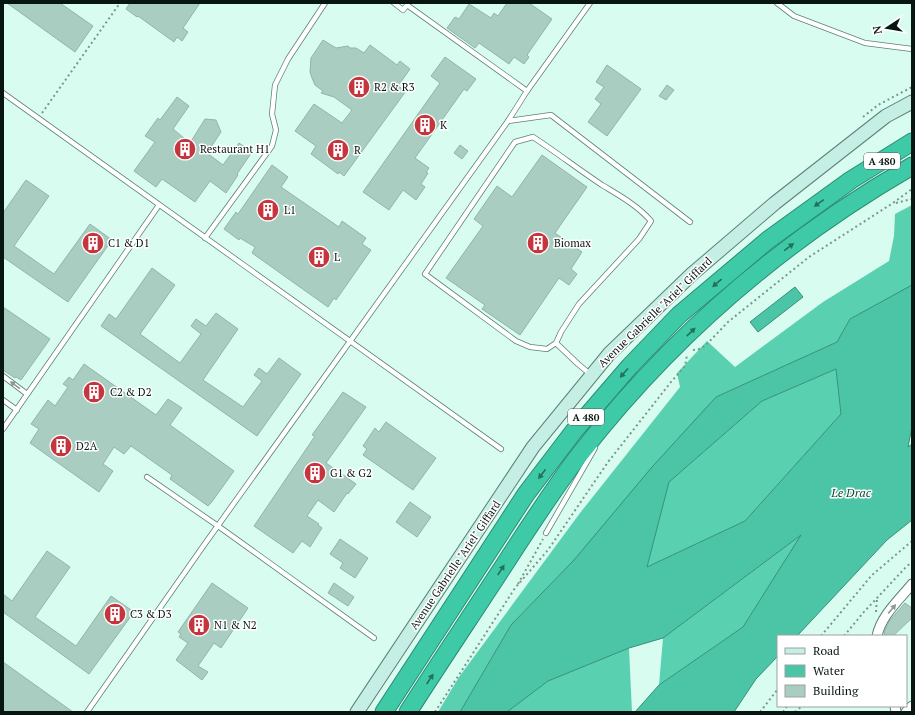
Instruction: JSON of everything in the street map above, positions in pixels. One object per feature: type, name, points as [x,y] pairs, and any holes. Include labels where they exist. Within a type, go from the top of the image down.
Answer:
[{"type":"highway","name":"A 480","points":[[384,712],[526,494],[574,431],[630,366],[679,315],[768,240],[851,180],[912,142]]},
{"type":"highway","name":"A 480","points":[[408,712],[546,501],[580,454],[616,410],[680,342],[756,273],[821,224],[886,181],[912,166]]},
{"type":"street","name":"Avenue Gabrielle \"Ariel\" Giffard","points":[[357,712],[533,447],[609,354],[698,269],[775,203],[880,120],[912,102]]},
{"type":"street","points":[[877,635],[878,629],[885,616],[912,584]]},
{"type":"street","points":[[906,712],[912,706]]},
{"type":"lane","points":[[205,238],[272,146],[276,130],[272,114],[275,85],[288,59],[325,3]]},
{"type":"lane","points":[[394,3],[403,10],[407,5],[527,91]]},
{"type":"lane","points":[[87,712],[218,526],[508,121],[527,91],[590,3]]},
{"type":"lane","points":[[777,3],[794,16],[865,43],[912,49]]},
{"type":"lane","points":[[3,93],[501,449]]},
{"type":"lane","points":[[508,121],[551,115],[690,222]]},
{"type":"lane","points":[[533,137],[601,184],[642,210],[651,221],[639,239],[579,304],[561,332],[556,343],[547,349],[530,347],[516,341],[426,274],[515,142],[533,137]]},
{"type":"lane","points":[[3,429],[159,205]]},
{"type":"lane","points":[[556,343],[573,360],[592,375]]},
{"type":"lane","points":[[3,376],[27,394]]},
{"type":"lane","points":[[3,400],[17,410]]},
{"type":"lane","points":[[601,438],[616,410]]},
{"type":"lane","points":[[546,533],[597,444]]},
{"type":"lane","points":[[147,477],[374,638]]},
{"type":"path","points":[[38,118],[120,3]]},
{"type":"path","points":[[515,588],[548,550],[608,462],[685,366],[687,354],[705,346],[728,322],[809,257],[893,203],[912,189]]},
{"type":"path","points":[[893,203],[912,198]]},
{"type":"path","points":[[435,712],[515,588],[546,533]]},
{"type":"path","points":[[822,635],[872,575],[912,541]]},
{"type":"path","points":[[845,635],[863,613],[912,562]]},
{"type":"path","points":[[760,712],[777,690]]},
{"type":"shaded area","points":[[912,205],[912,285],[850,319],[837,342],[716,397],[574,560],[511,625],[460,712],[438,712],[459,677],[580,513],[680,387],[677,373],[707,341],[735,367],[823,302],[889,261],[894,236],[895,214]]},
{"type":"shaded area","points":[[836,369],[841,414],[745,521],[647,567],[669,482],[762,401]]},
{"type":"shaded area","points":[[802,534],[743,627],[659,685],[663,638]]},
{"type":"shaded area","points":[[629,648],[632,712],[507,712],[548,681]]},
{"type":"water","name":"Le Drac","points":[[912,285],[912,427],[908,447],[912,444],[912,520],[887,540],[798,635],[777,635],[777,657],[756,679],[734,712],[635,712],[659,685],[743,627],[801,535],[663,638],[629,648],[548,681],[507,712],[460,712],[511,625],[574,560],[652,467],[716,397],[837,342],[850,319]],"holes":[[[836,369],[841,414],[745,521],[647,567],[669,482],[762,401]]]},
{"type":"water","points":[[795,287],[803,297],[758,332],[750,322]]},
{"type":"building","points":[[7,3],[60,3],[93,26],[75,52]]},
{"type":"building","points":[[130,3],[200,3],[183,28],[188,32],[182,41],[177,37],[174,42],[126,9]]},
{"type":"building","points":[[507,3],[529,3],[552,19],[527,55],[529,57],[524,64],[514,57],[509,64],[479,43],[475,48],[447,28],[455,17],[459,19],[469,4],[491,18],[494,13],[498,16]]},
{"type":"building","points":[[323,40],[336,48],[348,46],[350,48],[356,48],[364,53],[370,45],[397,65],[400,61],[410,69],[398,86],[406,91],[344,176],[339,172],[338,174],[311,154],[316,146],[295,131],[314,104],[342,123],[352,110],[334,97],[321,93],[323,91],[315,85],[312,78],[310,72],[311,58]]},
{"type":"building","name":"K","points":[[445,57],[476,79],[467,91],[464,89],[415,158],[429,168],[426,172],[428,173],[421,184],[425,187],[416,200],[403,190],[389,210],[363,192],[440,83],[431,76]]},
{"type":"building","points":[[607,65],[641,89],[607,136],[588,122],[601,104],[595,99],[604,87],[596,82]]},
{"type":"building","points":[[667,85],[674,90],[666,100],[659,96]]},
{"type":"building","name":"Restaurant H1","points":[[177,97],[189,106],[173,129],[190,143],[205,119],[216,120],[221,132],[207,153],[223,165],[239,143],[252,152],[226,193],[210,181],[195,202],[162,179],[156,187],[134,171],[155,142],[145,136],[158,118],[160,120]]},
{"type":"building","points":[[460,145],[468,151],[462,159],[454,153]]},
{"type":"building","name":"Biomax","points":[[542,155],[587,187],[555,233],[582,252],[571,269],[577,274],[569,285],[559,278],[520,335],[482,309],[485,305],[446,278],[483,226],[474,219],[497,186],[512,197]]},
{"type":"building","points":[[272,165],[288,177],[281,187],[339,227],[342,221],[366,238],[362,244],[371,250],[336,300],[334,298],[328,307],[252,253],[255,247],[240,238],[239,240],[224,229],[236,212],[238,214]]},
{"type":"building","name":"C1 & D1","points":[[26,180],[49,196],[14,246],[54,274],[90,224],[112,240],[68,302],[3,257],[3,213]]},
{"type":"building","points":[[152,268],[175,285],[140,334],[180,363],[201,334],[191,326],[196,319],[206,326],[216,313],[238,329],[203,380],[243,407],[262,381],[254,375],[259,368],[267,374],[279,358],[301,374],[257,436],[101,326],[109,314],[116,319]]},
{"type":"building","points":[[3,307],[50,339],[21,380],[3,370]]},
{"type":"building","points":[[84,364],[156,415],[168,399],[182,408],[170,425],[234,471],[208,506],[170,479],[172,475],[131,446],[124,454],[114,447],[103,464],[113,471],[99,492],[30,443],[39,429],[31,424],[48,400],[55,406],[68,387],[63,384],[69,377],[73,380]]},
{"type":"building","name":"G1 & G2","points":[[343,392],[366,407],[326,463],[356,484],[348,494],[347,493],[334,512],[318,500],[307,516],[319,524],[318,525],[322,528],[310,547],[302,541],[293,553],[254,526],[315,436],[312,435]]},
{"type":"building","points":[[386,422],[436,458],[413,490],[363,455],[367,449],[363,446],[375,428],[379,432]]},
{"type":"building","points":[[410,502],[431,517],[417,537],[396,522]]},
{"type":"building","points":[[340,539],[368,558],[355,578],[340,568],[343,563],[330,554]]},
{"type":"building","name":"C3 & D3","points":[[47,551],[70,567],[35,617],[76,646],[111,596],[134,612],[89,674],[3,612],[3,594],[12,601]]},
{"type":"building","name":"N1 & N2","points":[[212,583],[248,608],[221,648],[214,643],[198,666],[208,672],[202,680],[176,660],[188,643],[179,637],[181,634],[178,632]]},
{"type":"building","points":[[334,583],[354,597],[348,606],[328,593]]},
{"type":"building","points":[[905,603],[912,608],[912,618],[894,635],[884,635],[890,620]]},
{"type":"building","points":[[3,662],[73,712],[3,712]]},
{"type":"place","name":"R2 & R3","points":[[359,87]]},
{"type":"place","name":"K","points":[[425,125]]},
{"type":"place","name":"Restaurant H1","points":[[185,149]]},
{"type":"place","name":"R","points":[[338,150]]},
{"type":"place","name":"L1","points":[[268,210]]},
{"type":"place","name":"C1 & D1","points":[[93,243]]},
{"type":"place","name":"Biomax","points":[[538,243]]},
{"type":"place","name":"L","points":[[319,257]]},
{"type":"place","name":"C2 & D2","points":[[94,392]]},
{"type":"place","name":"D2A","points":[[61,446]]},
{"type":"place","name":"G1 & G2","points":[[315,473]]},
{"type":"place","name":"C3 & D3","points":[[115,614]]},
{"type":"place","name":"N1 & N2","points":[[199,625]]}]
